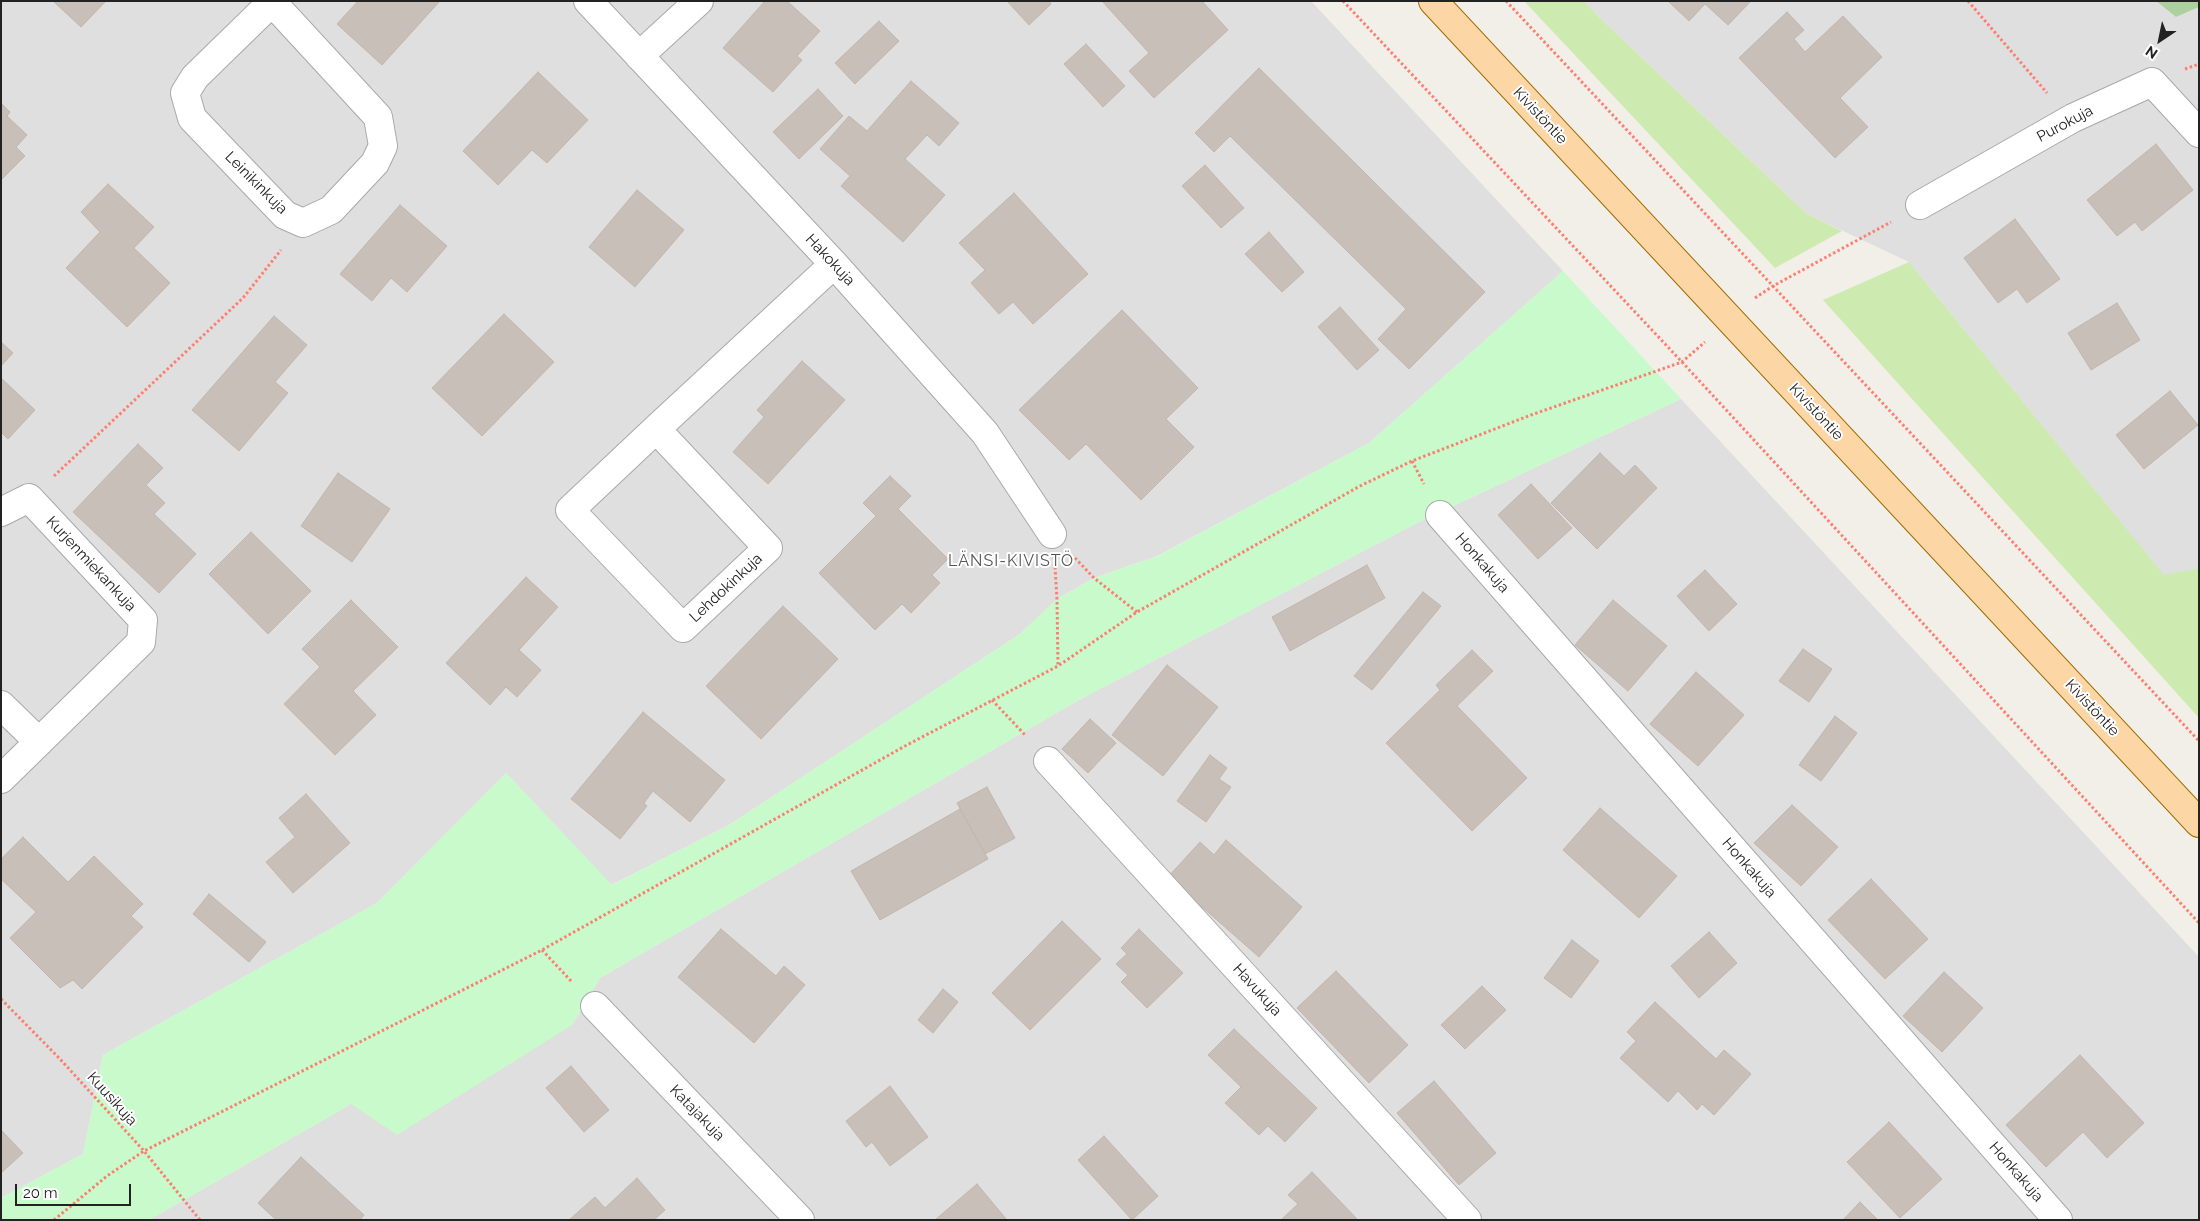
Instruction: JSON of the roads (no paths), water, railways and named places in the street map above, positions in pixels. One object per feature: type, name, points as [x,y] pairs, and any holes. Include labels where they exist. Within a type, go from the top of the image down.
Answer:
[{"type":"main road","name":"Kivistöntie","points":[[1432,1],[2199,823]]},
{"type":"street","name":"Leinikinkuja","points":[[272,1],[378,117],[383,146],[375,163],[331,210],[303,223],[285,215],[192,118],[185,93],[195,77],[272,1]]},
{"type":"street","name":"Hakokuja","points":[[588,1],[834,264],[985,433],[1052,534]]},
{"type":"street","points":[[639,56],[699,1]]},
{"type":"street","name":"Purokuja","points":[[1920,205],[2072,118],[2152,82],[2199,133]]},
{"type":"street","name":"Lehdokinkuja","points":[[656,429],[768,548],[683,628],[570,510],[656,429],[834,264]]},
{"type":"street","name":"Kurjenmiekankuja","points":[[1,512],[29,498],[143,620],[141,642],[1,779]]},
{"type":"street","name":"Honkakuja","points":[[1440,515],[2058,1220]]},
{"type":"street","points":[[1,705],[39,742]]},
{"type":"street","name":"Havukuja","points":[[1048,761],[1467,1220]]},
{"type":"street","name":"Katajakuja","points":[[595,1006],[800,1220]]},
{"type":"district","name":"LÄNSI-KIVISTÖ","points":[[1011,561]]}]
